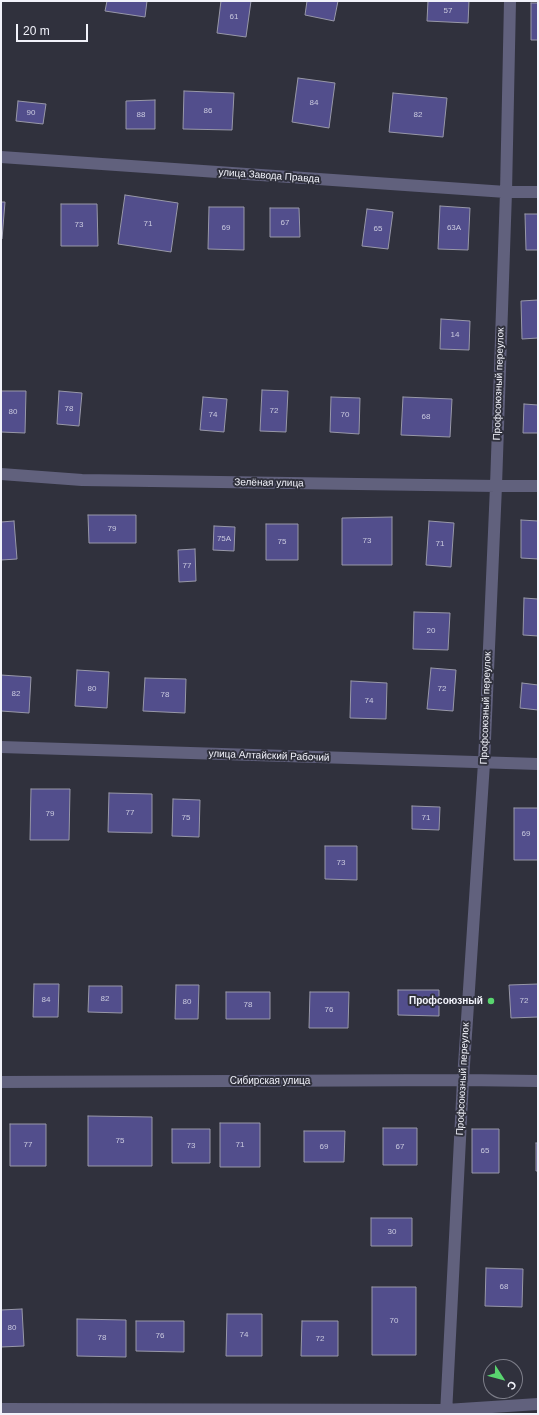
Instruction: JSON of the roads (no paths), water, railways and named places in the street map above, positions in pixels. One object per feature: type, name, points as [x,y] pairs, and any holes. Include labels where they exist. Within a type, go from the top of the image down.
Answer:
[{"type":"street","name":"Профсоюзный переулок","points":[[446,1412],[463,1080],[484,763],[496,486],[506,192],[510,1]]},
{"type":"street","name":"улица Завода Правда","points":[[1,157],[506,192],[538,192]]},
{"type":"street","name":"Зелёная улица","points":[[1,474],[82,480],[538,486]]},
{"type":"street","name":"улица Алтайский Рабочий","points":[[1,747],[538,764]]},
{"type":"street","name":"Сибирская улица","points":[[1,1082],[538,1081]]},
{"type":"street","points":[[1,1410],[446,1412],[538,1404]]},
{"type":"place","name":"Профсоюзный","points":[[491,1001]]}]
